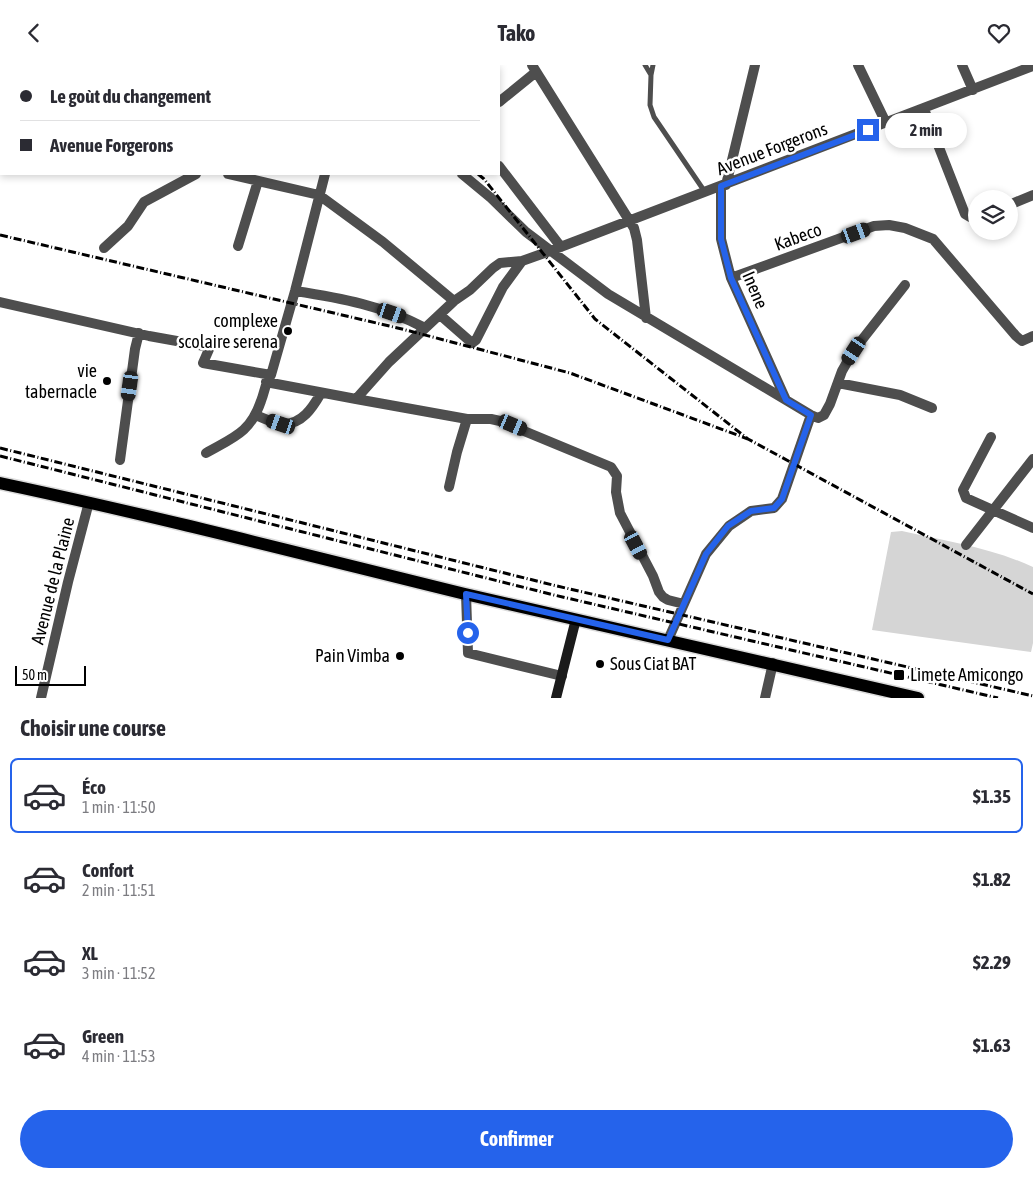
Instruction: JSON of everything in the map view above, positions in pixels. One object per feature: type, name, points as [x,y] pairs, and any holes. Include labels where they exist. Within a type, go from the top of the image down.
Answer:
[{"type":"main road","points":[[0,483],[89,502],[466,594],[773,663],[918,698]]},
{"type":"street","name":"Inene","points":[[755,65],[724,185],[721,239],[731,278],[786,400]]},
{"type":"street","points":[[858,65],[886,123]]},
{"type":"street","points":[[962,65],[973,89]]},
{"type":"street","name":"Avenue Forgerons","points":[[356,399],[425,328],[454,301],[470,290],[493,267],[500,263],[522,261],[561,247],[1033,66]]},
{"type":"street","points":[[500,101],[533,67],[634,228],[646,318]]},
{"type":"street","points":[[924,109],[965,214],[968,216]]},
{"type":"street","points":[[500,167],[561,247]]},
{"type":"street","points":[[104,248],[128,226],[144,202],[194,175]]},
{"type":"street","points":[[232,175],[319,195],[382,242],[454,301]]},
{"type":"street","points":[[206,453],[244,431],[255,415],[262,399],[295,291],[326,175]]},
{"type":"street","points":[[463,175],[491,198],[526,232],[608,294],[818,418],[824,415],[830,404],[842,371],[854,351],[905,285]]},
{"type":"street","points":[[238,246],[258,181]]},
{"type":"street","points":[[1018,201],[1033,195]]},
{"type":"street","name":"Kabeco","points":[[731,278],[874,226],[889,225],[905,228],[933,239],[1016,336],[1022,341],[1033,335]]},
{"type":"street","points":[[440,315],[472,343],[476,339],[503,287],[522,261]]},
{"type":"street","points":[[295,291],[365,303],[406,317],[425,328]]},
{"type":"street","points":[[0,302],[210,347],[203,363],[321,393],[467,419],[492,419],[513,425],[610,467],[617,476],[616,491],[620,513],[653,576],[659,592],[668,600],[684,604]]},
{"type":"street","points":[[120,460],[135,349],[139,333]]},
{"type":"street","points":[[838,383],[900,395],[932,408]]},
{"type":"street","points":[[255,415],[281,424],[292,423],[302,418],[312,408],[321,393]]},
{"type":"street","points":[[668,640],[706,554],[728,526],[751,511],[774,508],[782,499],[811,415]]},
{"type":"street","points":[[449,487],[467,419]]},
{"type":"street","points":[[991,437],[963,490],[966,498],[1033,528]]},
{"type":"street","points":[[966,545],[1033,459]]},
{"type":"street","name":"Avenue de la Plaine","points":[[41,698],[89,502]]},
{"type":"street","points":[[466,594],[468,653],[562,676]]},
{"type":"street","points":[[556,698],[576,619]]},
{"type":"street","points":[[765,698],[773,663]]},
{"type":"lane","points":[[646,65],[651,75]]},
{"type":"lane","points":[[653,65],[650,105],[654,117],[705,192]]},
{"type":"shaded area","points":[[902,531],[985,550],[1033,567],[1033,643],[1031,652],[872,630],[891,532]]},
{"type":"railway","points":[[479,175],[595,319],[748,439],[1033,594]]},
{"type":"railway","points":[[0,235],[402,329],[570,373],[748,439]]},
{"type":"railway","points":[[0,448],[557,586],[1033,696]]},
{"type":"railway","points":[[0,456],[554,595],[998,698]]},
{"type":"place","name":"complexe scolaire serena","points":[[288,331]]},
{"type":"place","name":"vie tabernacle","points":[[107,381]]},
{"type":"place","name":"Pain Vimba","points":[[400,656]]},
{"type":"place","name":"Sous Ciat BAT","points":[[600,664]]},
{"type":"place","name":"Limete Amicongo","points":[[899,675]]},
{"type":"route","points":[[468,633],[466,594],[668,640],[706,554],[728,526],[751,511],[777,506],[782,499],[811,415],[786,400],[731,278],[721,239],[721,186],[868,130]]}]
